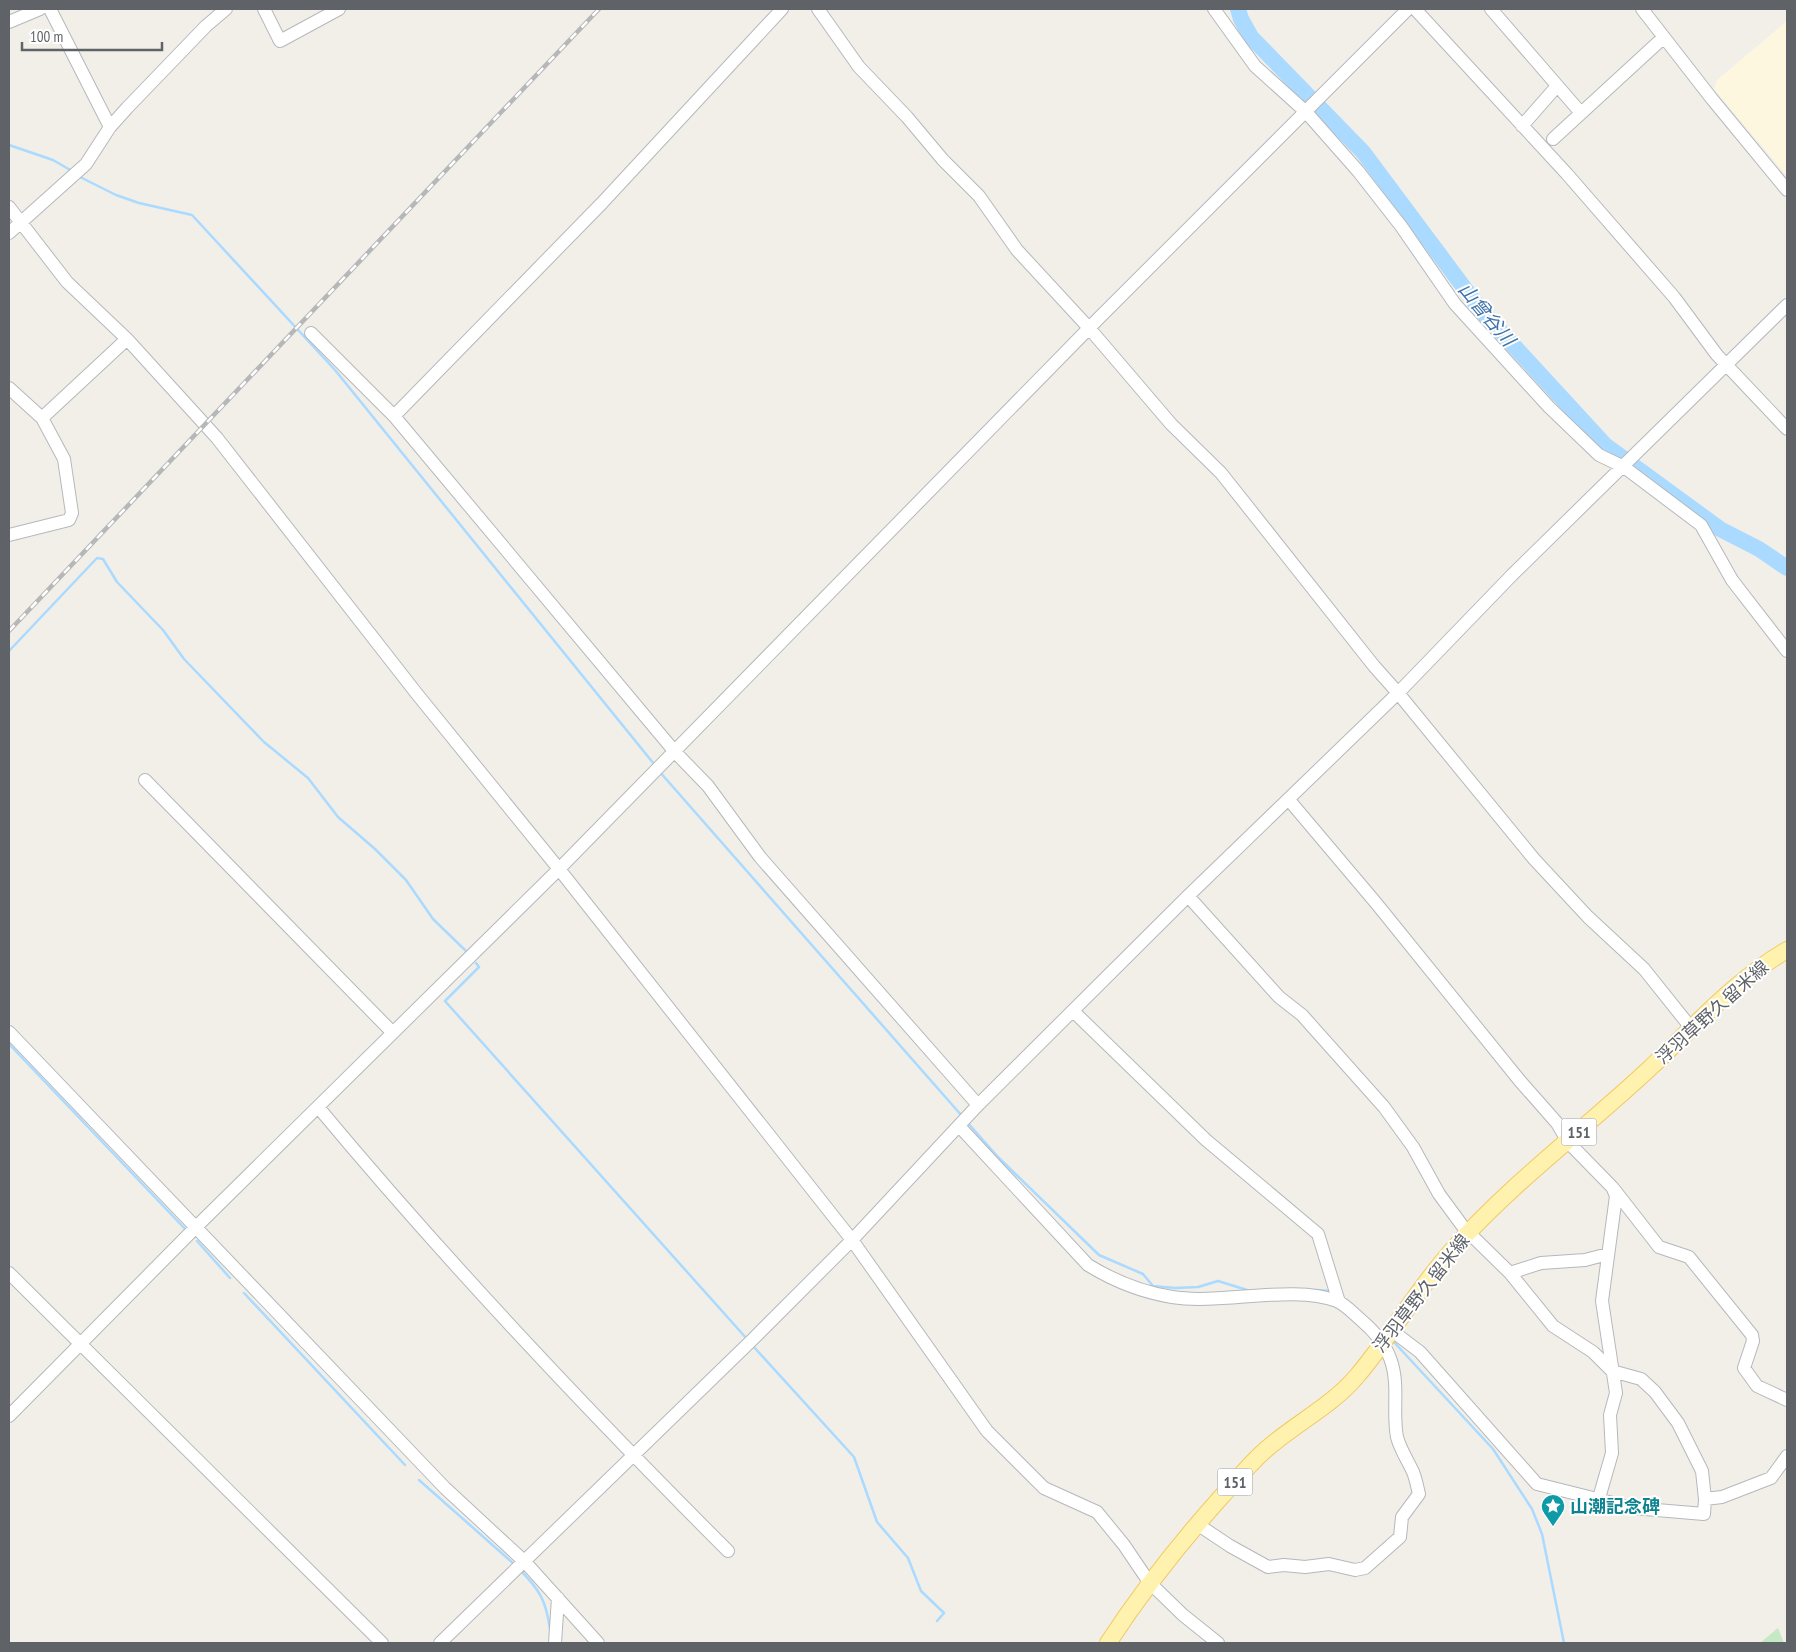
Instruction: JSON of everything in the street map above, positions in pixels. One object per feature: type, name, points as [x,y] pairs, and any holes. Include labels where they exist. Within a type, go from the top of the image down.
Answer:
[{"type":"main road","name":"浮羽草野久留米線","points":[[1108,1643],[1149,1582],[1197,1524],[1260,1454],[1341,1392],[1358,1375],[1434,1272],[1468,1232],[1756,969],[1787,950]]},
{"type":"street","points":[[14,16],[40,9]]},
{"type":"street","points":[[50,9],[110,127]]},
{"type":"street","points":[[9,233],[86,164],[110,127],[206,26],[226,9]]},
{"type":"street","points":[[264,9],[280,41],[339,9]]},
{"type":"street","points":[[394,416],[602,203],[782,9]]},
{"type":"street","points":[[818,9],[859,67],[907,117],[943,160],[979,196],[1017,250],[1089,328],[1171,424],[1221,473],[1374,666],[1534,859],[1588,917],[1644,969],[1692,1029]]},
{"type":"street","points":[[1214,9],[1255,66],[1312,106],[1358,171],[1401,226],[1455,304],[1586,446],[1599,455],[1627,464],[1702,525],[1729,576],[1787,651]]},
{"type":"street","points":[[9,1416],[196,1227],[559,869],[1089,328],[1408,9]]},
{"type":"street","points":[[1415,9],[1567,174],[1642,260],[1727,366],[1787,429]]},
{"type":"street","points":[[1491,9],[1581,113]]},
{"type":"street","points":[[1642,9],[1787,190]]},
{"type":"street","points":[[1553,139],[1664,36]]},
{"type":"street","points":[[1522,126],[1557,86]]},
{"type":"street","points":[[9,207],[67,282],[127,338],[217,438],[417,694],[559,869],[852,1240],[987,1431],[1044,1488],[1097,1512],[1119,1538],[1149,1582],[1182,1615],[1218,1643]]},
{"type":"street","points":[[440,1643],[750,1342],[852,1240],[978,1105],[1074,1012],[1188,896],[1398,693],[1512,575],[1787,305]]},
{"type":"street","points":[[311,333],[394,416],[675,752],[708,786],[760,857],[978,1105]]},
{"type":"street","points":[[42,418],[127,338]]},
{"type":"street","points":[[9,388],[42,418],[64,459],[72,513],[69,520],[9,536]]},
{"type":"street","points":[[145,780],[393,1033]]},
{"type":"street","points":[[1289,800],[1376,902],[1520,1082],[1557,1123],[1568,1142],[1613,1188],[1659,1246],[1689,1257],[1717,1290],[1752,1335],[1744,1368],[1757,1386],[1787,1400]]},
{"type":"street","points":[[959,1126],[1088,1265],[1113,1280],[1138,1290],[1173,1298],[1219,1299],[1306,1295],[1339,1302],[1375,1332],[1388,1334],[1420,1352],[1537,1484],[1633,1508],[1704,1514],[1705,1499],[1702,1471],[1678,1423],[1655,1392],[1641,1379],[1612,1371],[1593,1352],[1553,1326],[1510,1272],[1468,1232],[1439,1194],[1413,1147],[1384,1108],[1302,1015],[1279,997],[1188,896]]},
{"type":"street","points":[[1074,1012],[1206,1140],[1318,1234],[1339,1302]]},
{"type":"street","points":[[9,1032],[520,1567],[558,1598],[598,1643]]},
{"type":"street","points":[[318,1107],[389,1192],[633,1457],[728,1551]]},
{"type":"street","points":[[1599,1498],[1612,1453],[1610,1416],[1616,1393],[1602,1301],[1616,1196],[1613,1188]]},
{"type":"street","points":[[1510,1272],[1541,1263],[1585,1260],[1608,1254]]},
{"type":"street","points":[[9,1273],[382,1643]]},
{"type":"street","points":[[1197,1524],[1230,1546],[1268,1566],[1284,1565],[1305,1568],[1329,1564],[1355,1570],[1370,1564],[1400,1537],[1402,1517],[1419,1494],[1414,1474],[1397,1438],[1395,1381],[1388,1334]]},
{"type":"street","points":[[1705,1499],[1722,1497],[1771,1478],[1787,1456]]},
{"type":"street","points":[[555,1643],[558,1598]]},
{"type":"shaded area","points":[[1787,21],[1787,176],[1714,89],[1717,80]]},
{"type":"green space","points":[[1778,1628],[1784,1643],[1760,1643]]},
{"type":"waterway","name":"山曾谷川","points":[[1238,9],[1251,37],[1363,152],[1480,309],[1605,445],[1720,529],[1759,549],[1787,568]]},
{"type":"waterway","points":[[9,145],[53,160],[72,171]]},
{"type":"waterway","points":[[78,176],[116,195],[139,203],[192,215],[335,370],[654,764]]},
{"type":"waterway","points":[[9,651],[97,558],[103,559],[117,582],[163,630],[184,659],[264,742],[308,778],[338,817],[375,849],[406,880],[433,919],[466,951]]},
{"type":"waterway","points":[[659,771],[962,1116]]},
{"type":"waterway","points":[[476,963],[479,967],[445,1001],[747,1339]]},
{"type":"waterway","points":[[9,1044],[187,1231]]},
{"type":"waterway","points":[[967,1122],[998,1157],[1099,1255],[1143,1274],[1153,1286],[1175,1288],[1198,1287],[1218,1281],[1247,1290]]},
{"type":"waterway","points":[[197,1241],[230,1278]]},
{"type":"waterway","points":[[1315,1290],[1331,1291]]},
{"type":"waterway","points":[[244,1293],[405,1465]]},
{"type":"waterway","points":[[1392,1340],[1493,1449],[1532,1509],[1542,1534],[1564,1643]]},
{"type":"waterway","points":[[752,1345],[854,1457],[877,1522],[908,1558],[921,1591],[944,1613],[937,1621]]},
{"type":"waterway","points":[[419,1480],[514,1564]]},
{"type":"waterway","points":[[520,1570],[541,1596],[550,1629]]},
{"type":"railway","points":[[9,631],[599,9]]},
{"type":"place","name":"山潮記念碑","points":[[1553,1527]]}]
